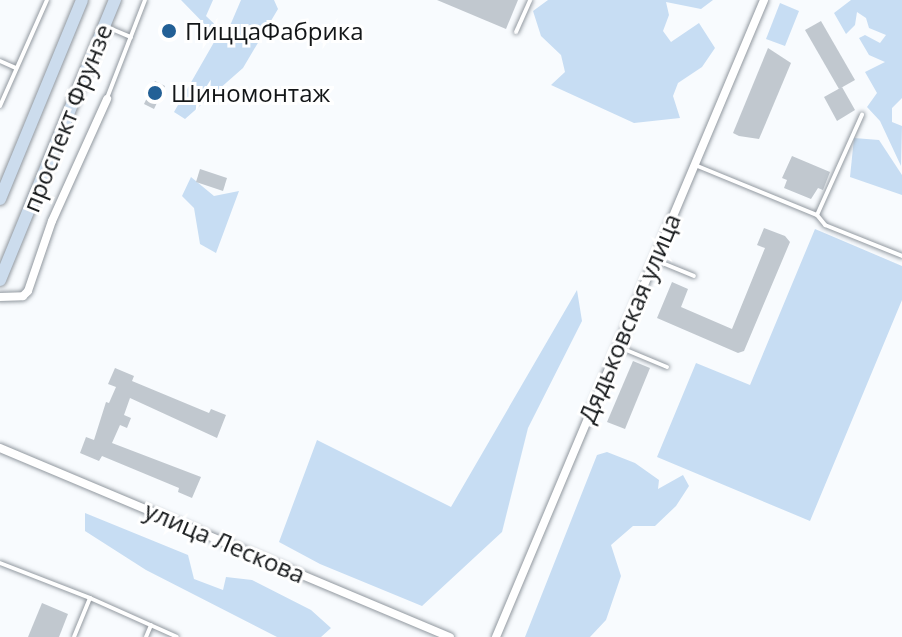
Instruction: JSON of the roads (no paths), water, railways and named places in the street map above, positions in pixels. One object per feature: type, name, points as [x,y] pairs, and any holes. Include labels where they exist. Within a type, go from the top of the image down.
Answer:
[{"type":"main road","name":"проспект Фрунзе","points":[[0,199],[82,0]]},
{"type":"main road","name":"проспект Фрунзе","points":[[0,280],[115,0]]},
{"type":"street","name":"Дядьковская улица","points":[[496,637],[692,164],[764,0]]},
{"type":"street","points":[[0,297],[23,296],[28,291],[52,221],[107,99]]},
{"type":"street","name":"улица Лескова","points":[[0,448],[450,637]]},
{"type":"lane","points":[[0,106],[47,0]]},
{"type":"lane","points":[[107,99],[145,0]]},
{"type":"lane","points":[[516,32],[530,0]]},
{"type":"lane","points":[[105,25],[131,37]]},
{"type":"lane","points":[[0,61],[17,68]]},
{"type":"lane","points":[[817,215],[862,115]]},
{"type":"lane","points":[[692,164],[817,215],[825,225],[902,256]]},
{"type":"lane","points":[[653,259],[694,276]]},
{"type":"lane","points":[[617,346],[667,367]]},
{"type":"lane","points":[[0,563],[90,598],[177,637]]},
{"type":"lane","points":[[74,637],[90,598]]},
{"type":"lane","points":[[146,637],[151,625]]},
{"type":"place","name":"ПиццаФабрика","points":[[169,31]]},
{"type":"place","name":"Шиномонтаж","points":[[155,93]]}]
